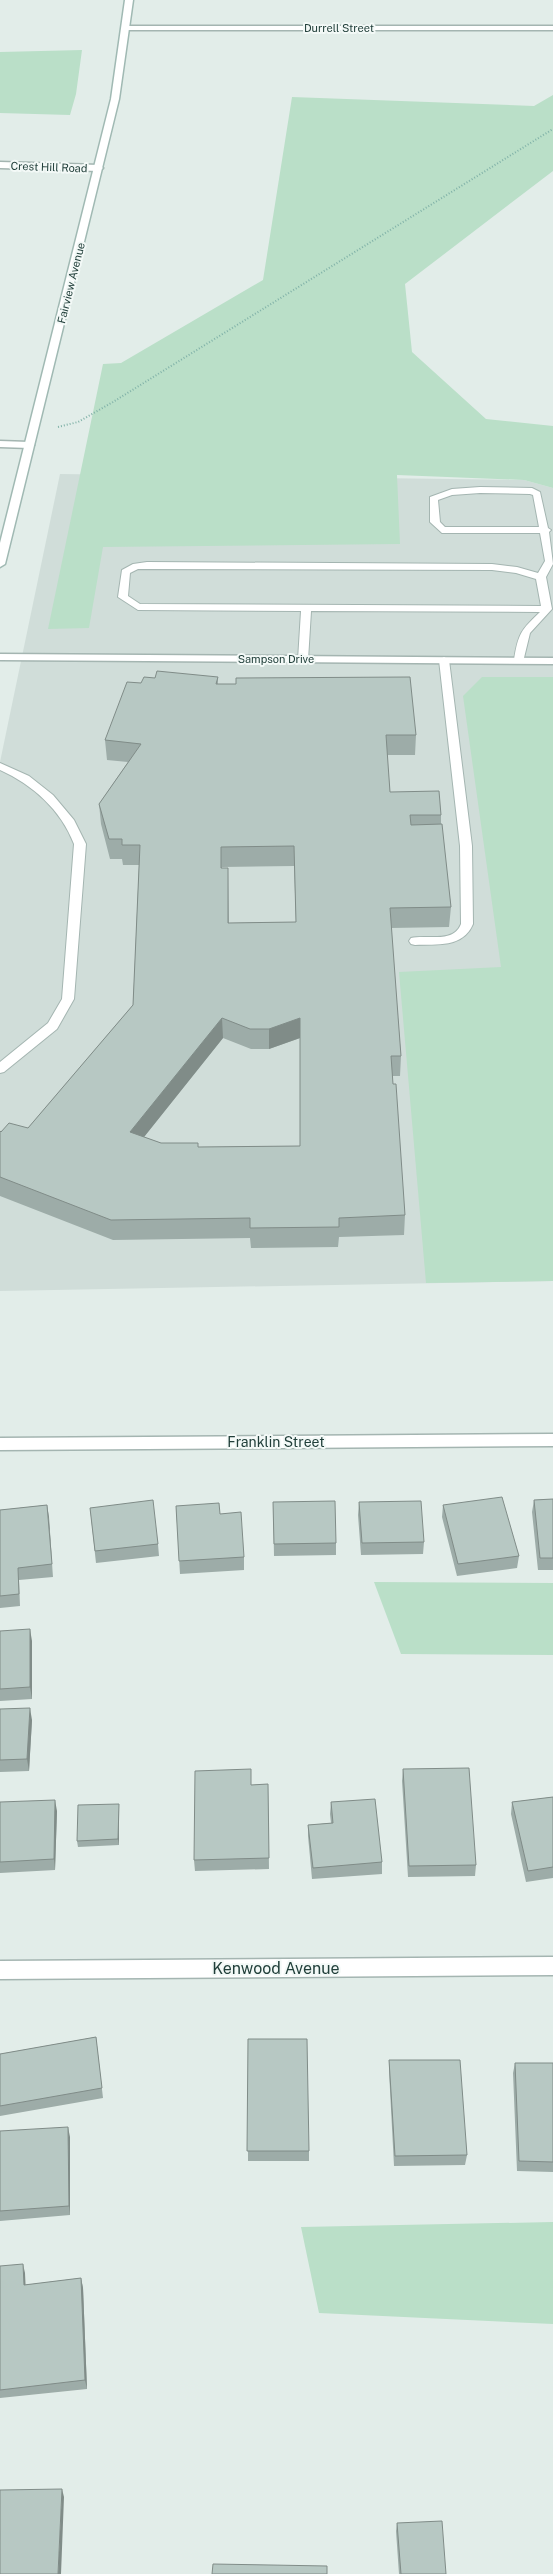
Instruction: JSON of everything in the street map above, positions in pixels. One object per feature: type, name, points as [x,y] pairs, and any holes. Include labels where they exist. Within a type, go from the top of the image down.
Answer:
[{"type":"street","name":"Fairview Avenue","points":[[0,564],[34,434],[115,99],[129,0]]},
{"type":"street","name":"Durrell Street","points":[[126,28],[553,28]]},
{"type":"street","name":"Crest Hill Road","points":[[0,165],[99,168]]},
{"type":"street","points":[[0,444],[30,445]]},
{"type":"street","name":"Sampson Drive","points":[[0,657],[553,661]]},
{"type":"street","name":"Franklin Street","points":[[0,1444],[553,1440]]},
{"type":"street","name":"Kenwood Avenue","points":[[0,1970],[553,1966]]},
{"type":"lane","points":[[546,530],[442,530],[435,522],[433,499],[437,495],[453,491],[532,491],[537,494],[546,530],[550,561],[541,577],[545,613],[553,623]]},
{"type":"lane","points":[[541,577],[516,570],[492,567],[147,565],[136,566],[125,572],[123,597],[138,607],[545,613]]},
{"type":"lane","points":[[303,660],[306,609]]},
{"type":"lane","points":[[519,660],[524,635],[529,626],[545,613]]},
{"type":"lane","points":[[415,941],[450,939],[459,936],[466,930],[467,924],[466,846],[444,660]]},
{"type":"lane","points":[[0,766],[18,774],[64,812],[74,827],[80,844],[68,999],[53,1026],[0,1069]]},
{"type":"path","points":[[34,434],[78,422],[114,402],[553,128]]},
{"type":"shaded area","points":[[60,474],[524,480],[553,488],[553,1281],[0,1291],[0,762]]},
{"type":"green space","points":[[82,50],[76,94],[70,115],[0,113],[0,52]]},
{"type":"green space","points":[[553,95],[553,171],[405,284],[412,352],[486,419],[553,426],[553,488],[524,480],[397,475],[400,544],[103,547],[89,628],[48,629],[103,364],[121,363],[263,280],[292,97],[534,106]]},
{"type":"green space","points":[[482,677],[553,677],[553,1281],[426,1283],[399,972],[501,967],[463,696]]},
{"type":"green space","points":[[374,1582],[553,1583],[553,1655],[401,1654]]},
{"type":"green space","points":[[553,2222],[553,2324],[319,2313],[301,2227]]},
{"type":"building","points":[[157,671],[218,677],[216,684],[236,684],[236,678],[410,677],[416,735],[386,735],[390,792],[439,791],[441,815],[410,815],[411,825],[442,824],[451,907],[390,908],[401,1056],[391,1056],[393,1084],[396,1084],[405,1215],[339,1218],[339,1227],[250,1228],[250,1218],[111,1220],[0,1177],[0,1131],[9,1123],[28,1128],[133,1005],[140,845],[122,845],[122,839],[109,839],[99,804],[141,744],[105,740],[127,682],[141,683],[144,677],[155,678]],"holes":[[[294,846],[296,922],[228,923],[228,868],[221,868],[221,847]],[[222,1018],[250,1029],[269,1029],[300,1018],[300,1146],[198,1147],[198,1143],[161,1143],[130,1132]]]},
{"type":"building","points":[[502,1497],[519,1556],[458,1564],[443,1505]]},
{"type":"building","points":[[553,1499],[553,1558],[540,1558],[534,1500]]},
{"type":"building","points":[[153,1500],[158,1544],[95,1551],[90,1508]]},
{"type":"building","points":[[335,1501],[336,1543],[274,1544],[273,1502]]},
{"type":"building","points":[[421,1501],[424,1542],[362,1543],[359,1502]]},
{"type":"building","points":[[219,1503],[220,1514],[241,1512],[244,1557],[179,1561],[176,1506]]},
{"type":"building","points":[[47,1505],[52,1564],[18,1568],[19,1594],[0,1596],[0,1510]]},
{"type":"building","points":[[30,1629],[30,1687],[0,1689],[0,1631]]},
{"type":"building","points":[[30,1708],[27,1759],[0,1760],[0,1709]]},
{"type":"building","points":[[469,1768],[476,1865],[409,1866],[403,1769]]},
{"type":"building","points":[[251,1769],[251,1785],[268,1784],[269,1858],[194,1860],[195,1771]]},
{"type":"building","points":[[553,1797],[553,1867],[528,1871],[512,1802]]},
{"type":"building","points":[[375,1799],[382,1862],[313,1868],[308,1825],[333,1823],[331,1802]]},
{"type":"building","points":[[55,1800],[54,1859],[0,1862],[0,1802]]},
{"type":"building","points":[[119,1804],[118,1839],[77,1841],[78,1805]]},
{"type":"building","points":[[96,2037],[102,2088],[0,2106],[0,2054]]},
{"type":"building","points":[[248,2039],[307,2039],[309,2151],[247,2151]]},
{"type":"building","points":[[389,2060],[460,2060],[467,2155],[395,2156]]},
{"type":"building","points":[[515,2063],[553,2063],[553,2162],[519,2161]]},
{"type":"building","points":[[68,2127],[69,2206],[0,2211],[0,2131]]},
{"type":"building","points":[[23,2264],[24,2285],[81,2278],[85,2380],[0,2390],[0,2266]]},
{"type":"building","points":[[62,2489],[58,2574],[0,2574],[0,2490]]},
{"type":"building","points":[[442,2521],[446,2574],[401,2574],[397,2523]]},
{"type":"building","points":[[213,2564],[327,2566],[327,2574],[212,2574]]}]
